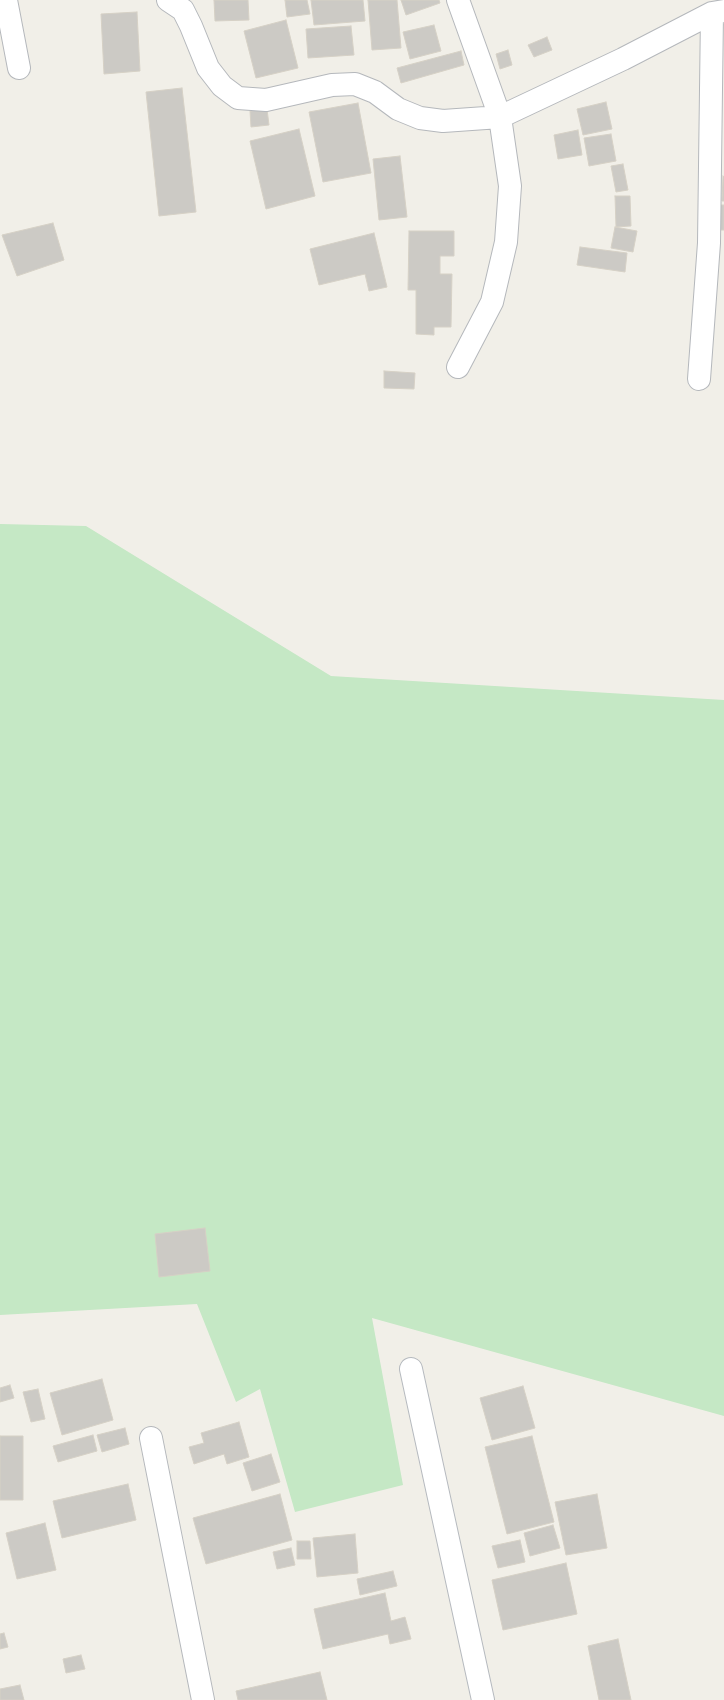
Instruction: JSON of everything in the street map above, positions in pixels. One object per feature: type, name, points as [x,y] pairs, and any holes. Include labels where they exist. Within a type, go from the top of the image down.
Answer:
[{"type":"street","points":[[6,0],[19,68]]},
{"type":"street","points":[[168,0],[182,10],[192,26],[208,68],[222,86],[238,98],[266,100],[332,84],[355,84],[375,92],[398,109],[420,118],[443,121],[500,117],[718,12],[708,243],[699,379]]},
{"type":"street","points":[[458,0],[500,117],[510,186],[506,242],[492,302],[458,367]]},
{"type":"street","points":[[412,1369],[483,1700]]},
{"type":"street","points":[[151,1438],[203,1700]]},
{"type":"green space","points":[[0,524],[86,526],[331,676],[724,700],[724,1416],[372,1318],[403,1485],[295,1512],[260,1389],[236,1402],[197,1304],[0,1315]]},
{"type":"building","points":[[214,0],[248,0],[249,20],[215,21]]},
{"type":"building","points":[[285,0],[307,0],[310,14],[287,17]]},
{"type":"building","points":[[311,0],[363,0],[365,21],[314,25]]},
{"type":"building","points":[[368,0],[397,0],[401,48],[372,50]]},
{"type":"building","points":[[401,0],[439,0],[440,3],[406,15]]},
{"type":"building","points":[[137,12],[140,71],[104,74],[101,14]]},
{"type":"building","points":[[286,20],[298,68],[256,78],[244,31]]},
{"type":"building","points":[[434,25],[441,51],[410,59],[403,32]]},
{"type":"building","points":[[351,26],[354,55],[308,58],[306,29]]},
{"type":"building","points":[[547,37],[552,50],[534,57],[528,45]]},
{"type":"building","points":[[508,50],[512,65],[500,69],[496,54]]},
{"type":"building","points":[[461,51],[464,65],[401,83],[397,68]]},
{"type":"building","points":[[182,88],[196,212],[159,216],[146,92]]},
{"type":"building","points":[[606,102],[612,129],[583,135],[577,109]]},
{"type":"building","points":[[358,103],[371,173],[323,182],[309,112]]},
{"type":"building","points":[[267,109],[269,125],[251,127],[250,111]]},
{"type":"building","points":[[299,129],[315,196],[266,209],[250,141]]},
{"type":"building","points":[[578,130],[582,155],[558,159],[554,135]]},
{"type":"building","points":[[611,134],[616,161],[589,166],[584,138]]},
{"type":"building","points":[[400,156],[407,217],[379,220],[373,159]]},
{"type":"building","points":[[623,164],[628,190],[616,192],[611,166]]},
{"type":"building","points":[[723,176],[724,201],[722,201]]},
{"type":"building","points":[[615,196],[630,196],[631,226],[616,227]]},
{"type":"building","points":[[720,205],[724,205],[724,230],[720,230]]},
{"type":"building","points":[[53,223],[64,260],[17,276],[2,235]]},
{"type":"building","points":[[615,227],[637,231],[633,252],[611,248]]},
{"type":"building","points":[[409,231],[454,231],[454,256],[440,256],[440,274],[452,274],[451,327],[434,327],[434,335],[416,334],[416,290],[408,290]]},
{"type":"building","points":[[374,233],[387,287],[369,291],[365,274],[319,285],[310,249]]},
{"type":"building","points":[[580,247],[627,253],[625,272],[577,265]]},
{"type":"building","points":[[384,371],[415,373],[414,389],[384,388]]},
{"type":"building","points":[[205,1228],[210,1271],[159,1277],[155,1234]]},
{"type":"building","points":[[102,1379],[113,1420],[62,1435],[50,1393]]},
{"type":"building","points":[[10,1385],[14,1398],[0,1402],[0,1388]]},
{"type":"building","points":[[523,1386],[535,1428],[492,1440],[480,1398]]},
{"type":"building","points":[[38,1389],[45,1419],[31,1422],[23,1392]]},
{"type":"building","points":[[239,1422],[249,1457],[227,1464],[224,1454],[194,1464],[189,1447],[204,1443],[201,1433]]},
{"type":"building","points":[[125,1428],[129,1444],[102,1452],[97,1435]]},
{"type":"building","points":[[93,1435],[97,1451],[58,1462],[53,1446]]},
{"type":"building","points":[[0,1436],[23,1436],[23,1500],[0,1500]]},
{"type":"building","points":[[532,1436],[554,1522],[507,1534],[485,1447]]},
{"type":"building","points":[[271,1454],[280,1482],[252,1491],[243,1463]]},
{"type":"building","points":[[128,1484],[136,1520],[62,1538],[53,1501]]},
{"type":"building","points":[[280,1494],[292,1540],[206,1564],[193,1518]]},
{"type":"building","points":[[597,1494],[607,1548],[566,1555],[555,1502]]},
{"type":"building","points":[[45,1523],[56,1570],[17,1579],[6,1533]]},
{"type":"building","points":[[553,1525],[560,1548],[530,1556],[524,1533]]},
{"type":"building","points":[[355,1534],[358,1573],[317,1577],[313,1538]]},
{"type":"building","points":[[520,1540],[525,1562],[498,1568],[492,1546]]},
{"type":"building","points":[[297,1541],[310,1541],[311,1559],[297,1559]]},
{"type":"building","points":[[291,1548],[295,1565],[277,1569],[273,1552]]},
{"type":"building","points":[[566,1563],[577,1614],[503,1630],[492,1580]]},
{"type":"building","points":[[393,1571],[397,1586],[360,1595],[357,1579]]},
{"type":"building","points":[[385,1593],[391,1621],[405,1617],[411,1639],[390,1644],[388,1634],[323,1649],[314,1609]]},
{"type":"building","points":[[4,1633],[8,1647],[0,1649],[0,1634]]},
{"type":"building","points":[[618,1639],[631,1700],[599,1700],[588,1646]]},
{"type":"building","points":[[81,1655],[85,1669],[66,1673],[63,1659]]},
{"type":"building","points":[[320,1672],[327,1700],[238,1700],[236,1691]]},
{"type":"building","points":[[20,1685],[24,1700],[0,1700],[0,1689]]}]
